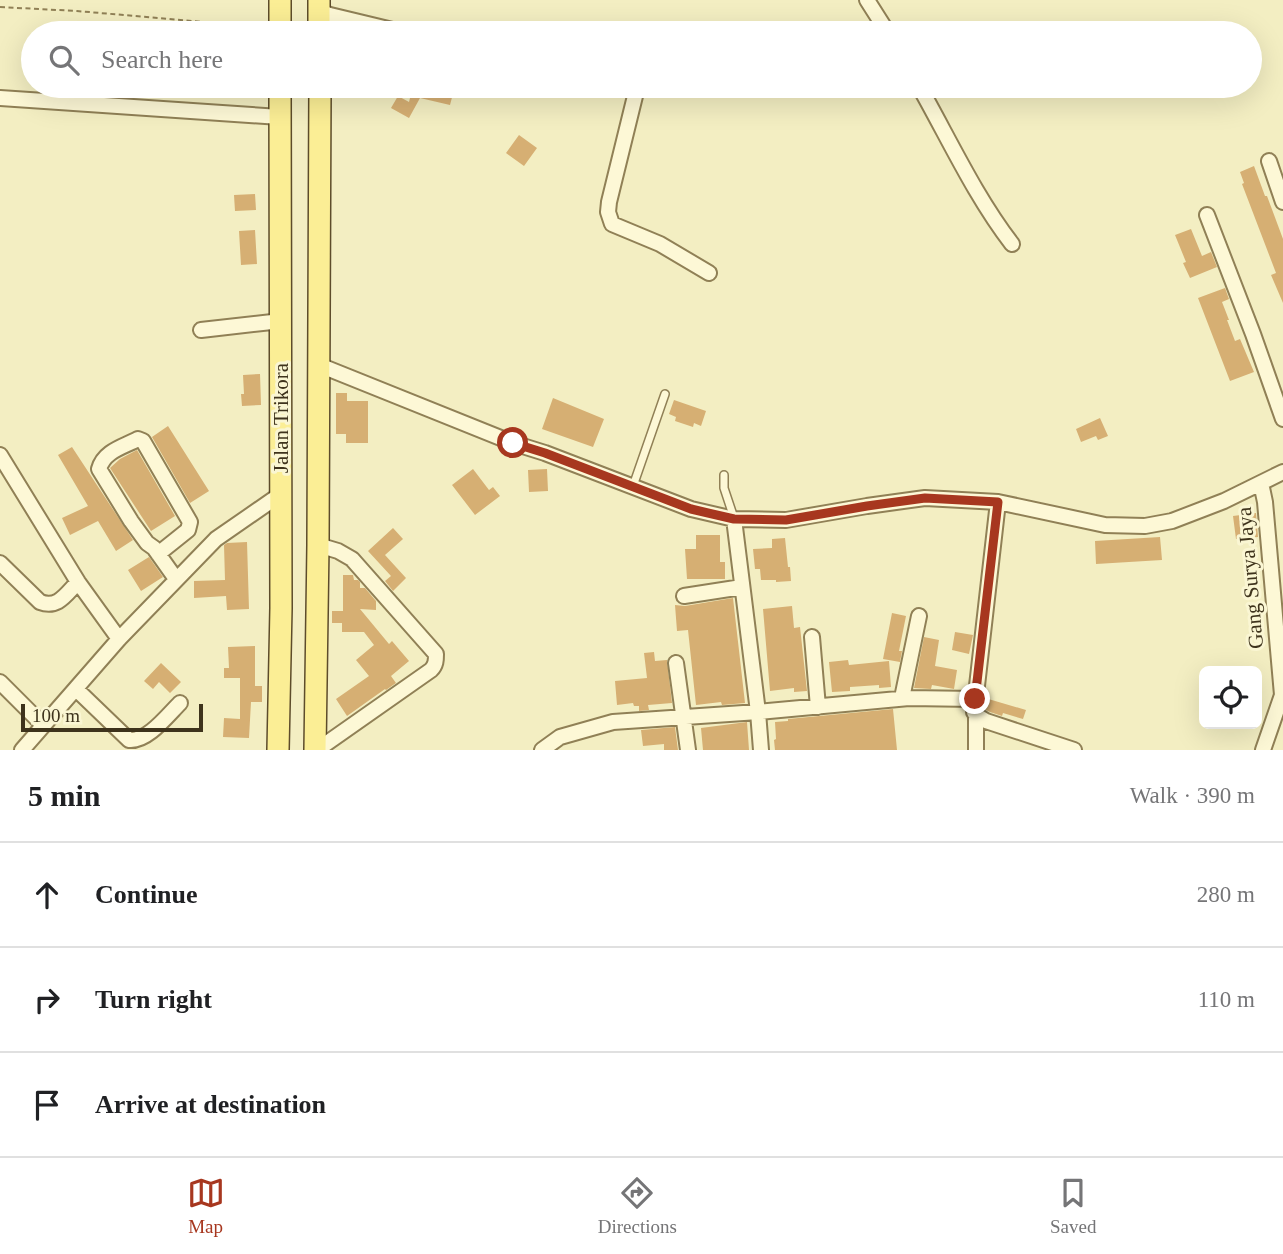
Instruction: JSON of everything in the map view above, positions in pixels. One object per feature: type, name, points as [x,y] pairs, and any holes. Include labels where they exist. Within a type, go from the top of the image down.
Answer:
[{"type":"main road","points":[[280,0],[280,21]]},
{"type":"main road","name":"Jalan Trikora","points":[[278,750],[281,608],[280,98]]},
{"type":"main road","name":"Jalan Trikora","points":[[316,750],[320,98]]},
{"type":"main road","points":[[281,417],[319,416]]},
{"type":"street","points":[[867,0],[880,21]]},
{"type":"street","points":[[319,5],[330,15],[355,21]]},
{"type":"street","points":[[0,98],[280,117]]},
{"type":"street","points":[[635,98],[609,202],[609,218],[612,224],[660,244],[709,273]]},
{"type":"street","points":[[926,98],[977,191],[1012,244]]},
{"type":"street","points":[[1269,161],[1283,202]]},
{"type":"street","points":[[1207,215],[1283,419]]},
{"type":"street","points":[[201,330],[281,321]]},
{"type":"street","points":[[319,365],[513,443],[691,509],[734,519],[786,520],[925,498],[998,502],[1105,525],[1145,526],[1172,521],[1224,501],[1283,471]]},
{"type":"street","points":[[158,554],[188,530],[190,522],[143,441],[138,439],[105,456],[99,469],[131,521],[176,579]]},
{"type":"street","points":[[0,455],[78,582],[119,639]]},
{"type":"street","name":"Gang Surya Jaya","points":[[1261,483],[1265,502],[1282,695],[1263,750]]},
{"type":"street","points":[[23,750],[119,639],[216,538],[281,494]]},
{"type":"street","points":[[976,750],[975,699],[998,502]]},
{"type":"street","points":[[734,519],[761,750]]},
{"type":"street","points":[[316,750],[431,670],[435,667],[436,660],[436,654],[352,559],[344,553],[318,545]]},
{"type":"street","points":[[0,563],[40,602],[46,604],[56,603],[78,582]]},
{"type":"street","points":[[684,596],[743,587]]},
{"type":"street","points":[[902,698],[919,616]]},
{"type":"street","points":[[812,637],[818,706]]},
{"type":"street","points":[[676,663],[688,750]]},
{"type":"street","points":[[0,682],[43,724]]},
{"type":"street","points":[[76,688],[129,740],[136,741],[145,737],[180,704]]},
{"type":"street","points":[[542,750],[560,737],[612,722],[902,698],[975,699]]},
{"type":"street","points":[[976,715],[986,721],[1074,750]]},
{"type":"lane","points":[[633,487],[665,394]]},
{"type":"lane","points":[[724,475],[724,488],[734,519]]},
{"type":"path","points":[[0,7],[178,21]]},
{"type":"building","points":[[397,98],[409,102],[410,98],[420,98],[409,118],[391,108]]},
{"type":"building","points":[[420,98],[452,98],[450,105]]},
{"type":"building","points":[[519,135],[537,148],[524,166],[506,153]]},
{"type":"building","points":[[1254,166],[1283,239],[1283,303],[1271,275],[1276,273],[1242,184],[1244,183],[1240,172]]},
{"type":"building","points":[[255,194],[256,210],[235,211],[234,195]]},
{"type":"building","points":[[1191,229],[1202,256],[1211,252],[1217,267],[1190,278],[1175,235]]},
{"type":"building","points":[[255,230],[257,264],[241,265],[239,231]]},
{"type":"building","points":[[1225,288],[1229,299],[1222,302],[1227,320],[1235,341],[1240,339],[1254,372],[1230,381],[1198,298]]},
{"type":"building","points":[[260,374],[261,405],[242,406],[243,375]]},
{"type":"building","points":[[336,393],[347,393],[347,401],[368,401],[368,443],[346,443],[346,434],[336,434]]},
{"type":"building","points":[[553,398],[604,419],[593,447],[542,429]]},
{"type":"building","points":[[674,400],[706,411],[701,426],[694,423],[693,427],[675,421],[676,417],[669,414]]},
{"type":"building","points":[[1100,418],[1108,436],[1098,440],[1096,436],[1081,442],[1076,429]]},
{"type":"building","points":[[168,426],[209,491],[190,503],[152,437]]},
{"type":"building","points":[[72,447],[133,540],[116,551],[98,521],[70,535],[62,518],[88,506],[58,455]]},
{"type":"building","points":[[137,450],[175,516],[151,531],[110,468]]},
{"type":"building","points":[[473,469],[489,490],[493,487],[500,496],[475,515],[452,485]]},
{"type":"building","points":[[547,469],[548,491],[529,492],[528,470]]},
{"type":"building","points":[[1256,513],[1258,537],[1236,539],[1233,516]]},
{"type":"building","points":[[393,528],[403,539],[385,555],[406,578],[393,591],[385,581],[391,576],[368,551]]},
{"type":"building","points":[[696,535],[720,535],[720,562],[725,562],[725,579],[687,579],[685,549],[696,549]]},
{"type":"building","points":[[1160,537],[1162,560],[1096,564],[1095,541]]},
{"type":"building","points":[[785,538],[791,581],[761,580],[760,569],[755,569],[753,549],[772,548],[772,539]]},
{"type":"building","points":[[247,542],[249,609],[227,610],[226,596],[194,598],[194,581],[225,580],[224,545]]},
{"type":"building","points":[[149,557],[163,577],[141,591],[128,570]]},
{"type":"building","points":[[343,575],[353,575],[354,580],[360,582],[360,588],[365,588],[376,601],[376,610],[360,609],[389,644],[392,641],[409,661],[391,676],[396,683],[347,716],[336,699],[369,676],[356,660],[374,645],[364,632],[342,632],[342,623],[332,623],[332,611],[343,611]]},
{"type":"building","points":[[733,598],[745,703],[696,705],[688,630],[677,631],[675,605],[685,606]]},
{"type":"building","points":[[792,606],[794,628],[800,627],[807,691],[794,692],[794,688],[770,691],[763,609]]},
{"type":"building","points":[[892,613],[906,616],[899,651],[902,651],[900,662],[883,659]]},
{"type":"building","points":[[955,632],[973,635],[969,654],[952,650]]},
{"type":"building","points":[[924,637],[939,640],[935,666],[957,670],[954,689],[932,685],[931,689],[914,688]]},
{"type":"building","points":[[255,646],[255,686],[262,686],[262,702],[251,702],[249,738],[223,737],[224,718],[240,719],[240,678],[224,678],[224,668],[229,668],[228,647]]},
{"type":"building","points":[[654,652],[655,661],[667,660],[672,703],[648,705],[649,710],[639,711],[639,706],[634,706],[633,703],[617,705],[615,681],[647,678],[644,653]]},
{"type":"building","points":[[848,660],[849,665],[889,661],[891,687],[850,687],[850,691],[832,692],[829,662]]},
{"type":"building","points":[[161,663],[181,682],[170,693],[159,682],[153,689],[144,681]]},
{"type":"building","points":[[985,698],[1026,710],[1023,719],[1003,713],[1002,716],[984,709]]},
{"type":"building","points":[[893,709],[897,750],[775,750],[775,722]]},
{"type":"building","points":[[747,722],[749,750],[703,750],[701,728]]},
{"type":"building","points":[[675,727],[678,750],[664,750],[664,744],[643,746],[641,730]]},
{"type":"route","points":[[513,443],[691,509],[734,519],[786,520],[925,498],[998,502],[975,699]]}]
